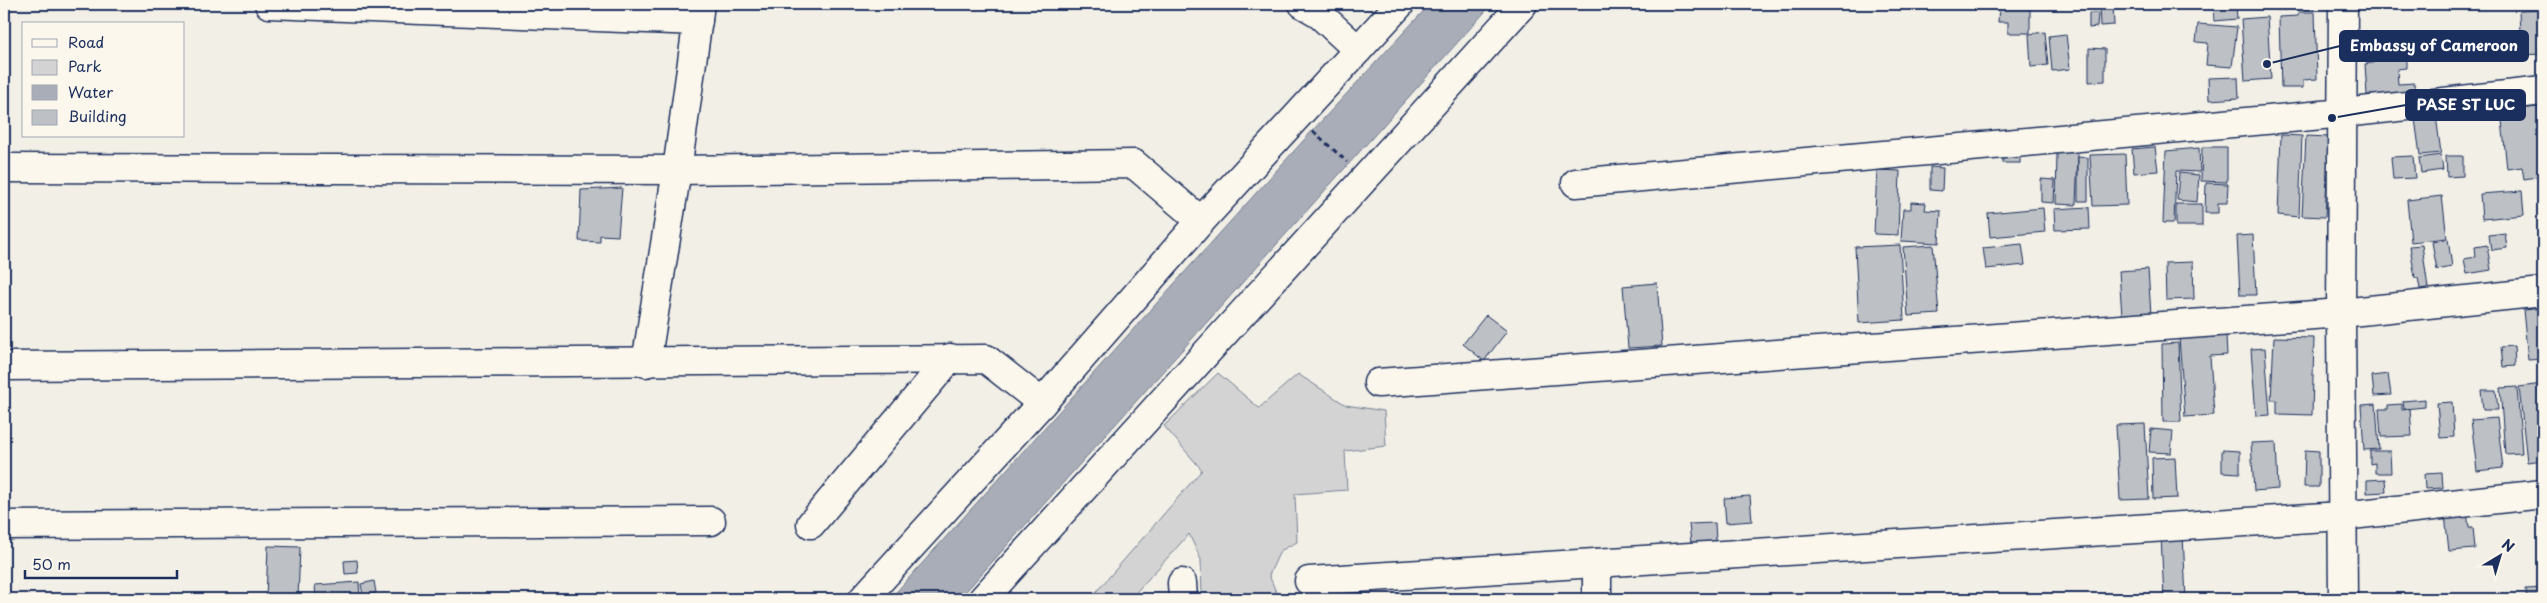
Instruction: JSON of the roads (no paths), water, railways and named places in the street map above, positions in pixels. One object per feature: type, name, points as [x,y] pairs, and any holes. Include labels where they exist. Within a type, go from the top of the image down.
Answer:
[{"type":"street","points":[[269,4],[699,12],[677,170],[646,363]]},
{"type":"street","points":[[1303,4],[1317,12],[1358,50]]},
{"type":"street","points":[[863,599],[1042,403],[1201,221],[1400,4]]},
{"type":"street","points":[[983,599],[1523,4]]},
{"type":"street","points":[[2343,4],[2344,113],[2341,313],[2343,599]]},
{"type":"street","points":[[1576,183],[2344,113],[2543,91]]},
{"type":"street","points":[[4,168],[677,170],[1134,164],[1201,221]]},
{"type":"street","points":[[1378,383],[2341,313],[2543,292]]},
{"type":"street","points":[[811,524],[950,358]]},
{"type":"street","points":[[4,366],[646,363],[986,359],[1042,403]]},
{"type":"street","points":[[1309,581],[2342,516],[2543,494]]},
{"type":"street","points":[[4,525],[710,521]]},
{"type":"street","points":[[1597,563],[1597,599]]},
{"type":"water","points":[[1430,4],[1492,4],[959,599],[890,599],[1312,131]]},
{"type":"place","name":"Embassy of Cameroon","points":[[2267,64]]},
{"type":"place","name":"PASE ST LUC","points":[[2332,118]]}]
